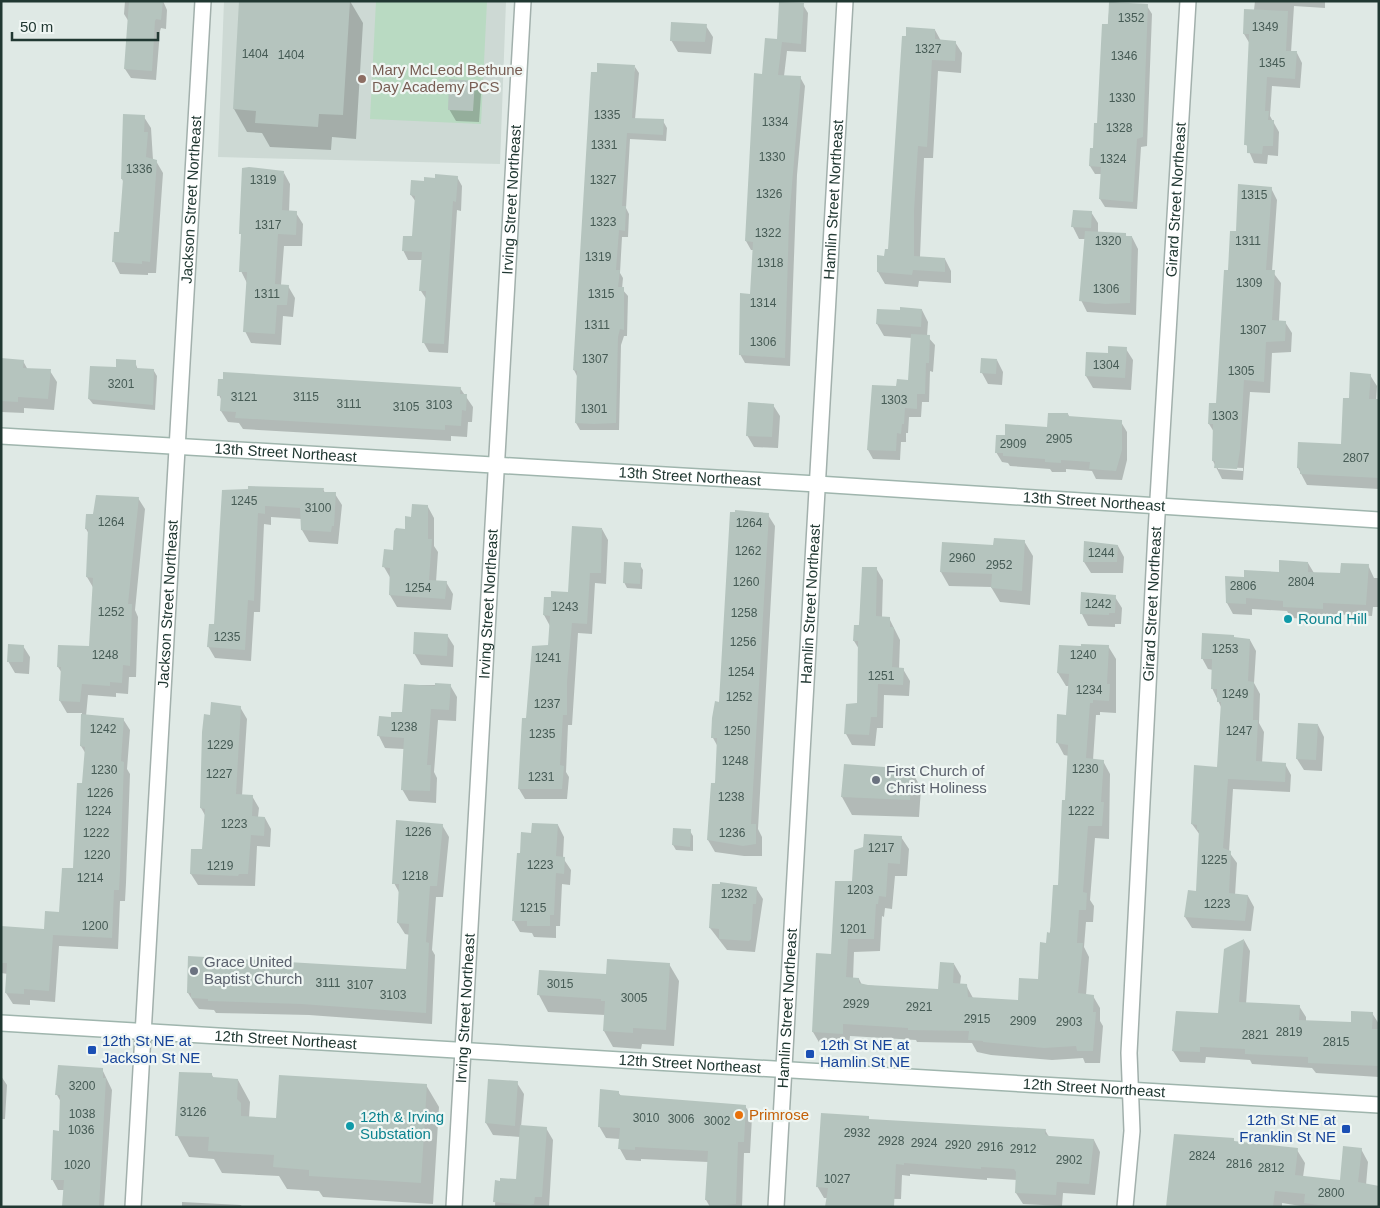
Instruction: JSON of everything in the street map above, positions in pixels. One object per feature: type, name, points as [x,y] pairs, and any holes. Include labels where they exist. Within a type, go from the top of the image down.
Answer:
[{"type":"street","name":"Jackson Street Northeast","points":[[133,1207],[203,1]]},
{"type":"street","name":"Irving Street Northeast","points":[[454,1207],[523,1]]},
{"type":"street","name":"Hamlin Street Northeast","points":[[776,1207],[845,1]]},
{"type":"street","name":"Girard Street Northeast","points":[[1126,1207],[1132,1131],[1129,1053],[1188,1]]},
{"type":"street","name":"13th Street Northeast","points":[[1,436],[817,484],[1379,520]]},
{"type":"street","name":"12th Street Northeast","points":[[1,1023],[1379,1105]]},
{"type":"shaded area","name":"Mary McLeod Bethune Day Academy PCS","points":[[224,1],[506,1],[500,164],[218,157]]},
{"type":"green space","points":[[376,1],[487,1],[481,124],[370,119]]},
{"type":"building","points":[[129,1],[163,1],[161,20],[156,19],[155,21],[152,71],[124,69]]},
{"type":"building","points":[[239,1],[350,1],[343,115],[319,114],[318,127],[255,123],[256,111],[233,109]]},
{"type":"building","points":[[779,2],[804,3],[801,44],[782,42],[778,75],[801,76],[789,221],[785,358],[739,355],[740,293],[750,294],[753,242],[745,241],[754,73],[762,74],[765,38],[777,39]]},
{"type":"building","points":[[1109,2],[1148,4],[1143,137],[1137,139],[1133,202],[1099,199],[1101,167],[1089,166],[1090,148],[1093,148],[1094,123],[1097,123],[1102,24],[1108,24]]},
{"type":"building","points":[[1244,9],[1288,11],[1286,51],[1297,51],[1295,79],[1267,77],[1265,111],[1269,111],[1268,120],[1274,120],[1273,146],[1263,146],[1262,154],[1247,153],[1247,145],[1244,145],[1249,34],[1243,34]]},
{"type":"building","points":[[671,22],[707,24],[705,42],[670,41]]},
{"type":"building","points":[[906,27],[935,29],[935,39],[956,41],[955,61],[932,60],[927,147],[918,146],[914,211],[914,256],[945,258],[945,272],[913,270],[912,275],[877,272],[877,255],[884,256],[885,249],[888,249],[902,36],[906,36]]},
{"type":"building","points":[[597,63],[635,65],[632,118],[664,119],[663,135],[627,133],[622,206],[626,206],[625,231],[619,230],[616,270],[620,270],[618,287],[624,287],[624,330],[620,329],[618,337],[616,423],[594,424],[575,423],[577,371],[573,370],[591,72],[597,72]]},
{"type":"building","points":[[449,79],[475,81],[473,111],[448,110]]},
{"type":"building","points":[[123,114],[145,115],[144,132],[148,132],[146,157],[157,160],[150,262],[142,261],[142,264],[112,262],[114,232],[119,232],[123,179],[121,179]]},
{"type":"building","points":[[242,168],[284,171],[282,210],[297,211],[296,235],[278,234],[275,284],[289,285],[287,305],[277,305],[275,334],[243,332],[247,272],[239,272],[241,234],[239,234]]},
{"type":"building","points":[[435,174],[458,176],[456,202],[453,201],[444,344],[422,343],[426,291],[419,291],[422,252],[402,251],[403,236],[412,236],[415,196],[410,195],[411,180],[424,181],[424,177],[435,178]]},
{"type":"building","points":[[1238,184],[1272,187],[1266,270],[1275,270],[1272,320],[1286,321],[1285,341],[1266,342],[1264,382],[1244,380],[1240,450],[1237,469],[1214,468],[1215,461],[1212,461],[1213,424],[1208,424],[1209,403],[1216,403],[1224,270],[1228,270],[1230,231],[1236,231]]},
{"type":"building","points":[[1073,210],[1092,211],[1091,228],[1071,227]]},
{"type":"building","points":[[1085,231],[1126,233],[1126,236],[1132,236],[1130,303],[1105,304],[1079,301]]},
{"type":"building","points":[[900,307],[922,309],[921,327],[876,324],[877,309],[900,310]]},
{"type":"building","points":[[911,334],[930,335],[929,363],[926,363],[925,394],[917,394],[917,409],[905,408],[901,434],[897,433],[896,451],[867,450],[872,385],[896,386],[897,379],[908,380]]},
{"type":"building","points":[[1108,346],[1127,347],[1125,378],[1085,376],[1086,352],[1108,353]]},
{"type":"building","points":[[1,358],[24,360],[23,368],[51,369],[48,399],[18,397],[18,402],[1,401]]},
{"type":"building","points":[[981,358],[997,359],[996,374],[980,373]]},
{"type":"building","points":[[116,359],[136,360],[136,368],[154,369],[153,405],[88,399],[90,366],[116,367]]},
{"type":"building","points":[[223,372],[461,387],[460,394],[467,394],[466,411],[462,410],[461,426],[445,425],[445,430],[235,418],[236,412],[220,411],[221,396],[217,396],[218,379],[223,379]]},
{"type":"building","points":[[1350,372],[1371,374],[1369,399],[1379,399],[1379,478],[1300,474],[1300,468],[1297,468],[1298,442],[1341,444],[1343,398],[1349,398]]},
{"type":"building","points":[[748,402],[774,404],[772,437],[746,436]]},
{"type":"building","points":[[1048,413],[1068,413],[1068,416],[1122,420],[1122,450],[1116,471],[1089,469],[1090,462],[1061,460],[1061,463],[1045,462],[1045,459],[1003,456],[1003,453],[995,453],[996,435],[1005,435],[1005,424],[1047,427]]},
{"type":"building","points":[[248,486],[324,488],[323,492],[336,492],[334,526],[332,526],[331,532],[301,530],[300,508],[265,506],[265,514],[258,513],[254,601],[248,600],[245,650],[207,647],[209,624],[214,624],[222,490],[248,489]]},
{"type":"building","points":[[96,495],[139,497],[128,604],[132,604],[130,666],[123,665],[122,683],[110,682],[110,686],[82,684],[80,702],[59,701],[61,667],[57,667],[58,645],[89,646],[93,578],[86,577],[88,529],[85,529],[86,514],[93,514]]},
{"type":"building","points":[[412,504],[428,505],[428,539],[432,539],[429,580],[447,581],[445,599],[389,595],[390,568],[382,567],[384,549],[393,550],[394,531],[396,528],[405,529],[405,516],[411,517]]},
{"type":"building","points":[[735,510],[769,513],[751,824],[756,824],[756,844],[743,846],[707,840],[711,783],[715,783],[717,738],[711,738],[712,718],[715,701],[719,702],[730,512],[735,512]]},
{"type":"building","points":[[572,526],[602,528],[601,573],[590,573],[587,624],[572,623],[567,682],[567,715],[563,715],[560,765],[564,766],[562,789],[518,789],[522,718],[526,718],[532,646],[548,645],[550,616],[543,615],[544,597],[551,597],[551,591],[568,592]]},
{"type":"building","points":[[994,538],[1025,540],[1022,591],[991,588],[992,574],[940,572],[942,542],[993,545]]},
{"type":"building","points":[[1084,541],[1118,545],[1117,562],[1083,562]]},
{"type":"building","points":[[1279,560],[1308,562],[1308,572],[1340,573],[1341,563],[1369,564],[1366,605],[1323,603],[1323,609],[1283,607],[1283,601],[1246,598],[1246,604],[1226,603],[1225,576],[1244,577],[1244,570],[1279,572]]},
{"type":"building","points":[[624,562],[641,563],[640,584],[623,583]]},
{"type":"building","points":[[862,567],[877,567],[876,616],[890,617],[890,627],[894,627],[892,667],[904,668],[903,685],[878,684],[877,717],[871,717],[869,735],[844,734],[846,704],[857,703],[858,641],[853,641],[854,625],[859,625]]},
{"type":"building","points":[[1081,592],[1116,595],[1115,613],[1109,613],[1109,615],[1080,614]]},
{"type":"building","points":[[414,632],[448,634],[447,656],[413,654]]},
{"type":"building","points":[[1202,633],[1234,635],[1234,637],[1250,639],[1248,681],[1254,682],[1253,720],[1258,720],[1256,761],[1286,763],[1285,782],[1228,779],[1223,848],[1231,851],[1229,893],[1248,895],[1245,921],[1184,917],[1188,890],[1196,891],[1199,830],[1197,830],[1197,825],[1191,824],[1194,765],[1217,767],[1221,702],[1217,702],[1217,689],[1211,689],[1212,659],[1201,659]]},
{"type":"building","points":[[8,644],[24,645],[23,662],[7,662]]},
{"type":"building","points":[[1081,644],[1109,645],[1107,684],[1110,684],[1109,701],[1093,700],[1093,703],[1090,703],[1086,758],[1104,760],[1101,802],[1104,802],[1102,826],[1088,826],[1083,892],[1087,893],[1086,910],[1079,910],[1077,943],[1083,943],[1078,993],[1094,995],[1093,1012],[1096,1012],[1093,1051],[1077,1051],[1076,1046],[1044,1048],[968,1040],[969,1031],[908,1030],[908,1028],[843,1024],[843,1034],[812,1032],[816,953],[831,954],[835,881],[852,881],[854,850],[863,847],[864,834],[902,836],[900,864],[888,863],[886,897],[879,896],[878,904],[876,904],[874,939],[848,939],[846,977],[859,978],[859,983],[868,985],[938,989],[940,962],[954,963],[953,983],[967,984],[968,997],[1018,1000],[1019,978],[1038,979],[1040,942],[1046,943],[1047,932],[1050,933],[1053,885],[1058,885],[1062,800],[1065,800],[1068,745],[1056,743],[1057,714],[1066,715],[1069,674],[1057,673],[1059,645],[1081,646]]},
{"type":"building","points":[[435,683],[451,684],[449,710],[431,709],[427,765],[431,765],[430,791],[401,790],[404,738],[377,736],[379,716],[391,717],[391,712],[402,712],[404,684],[435,686]]},
{"type":"building","points":[[211,702],[241,706],[236,794],[253,795],[252,816],[265,817],[264,836],[251,835],[248,874],[239,874],[238,876],[190,874],[191,849],[202,849],[205,809],[200,808],[202,732],[204,714],[210,715]]},
{"type":"building","points":[[81,714],[124,718],[121,761],[124,762],[119,890],[114,890],[112,938],[53,935],[49,991],[24,989],[24,994],[5,993],[7,963],[1,963],[1,926],[44,929],[45,911],[59,912],[62,868],[73,868],[77,783],[82,783],[85,747],[80,746]]},
{"type":"building","points":[[1298,723],[1318,724],[1316,760],[1296,759]]},
{"type":"building","name":"First Church of Christ Holiness","points":[[844,764],[912,769],[910,800],[841,797]]},
{"type":"building","points":[[396,820],[443,824],[437,886],[430,886],[426,942],[429,943],[426,1013],[301,1004],[208,1001],[208,999],[191,998],[191,993],[187,993],[188,956],[406,969],[409,924],[397,923],[399,884],[392,884]]},
{"type":"building","points":[[532,823],[558,824],[556,856],[565,857],[564,874],[556,873],[554,915],[550,915],[550,926],[527,926],[527,921],[512,921],[517,853],[520,853],[521,832],[531,833]]},
{"type":"building","points":[[673,828],[691,829],[690,847],[672,845]]},
{"type":"building","points":[[720,882],[757,887],[756,904],[753,904],[751,939],[749,941],[719,939],[719,929],[709,928],[712,884],[720,884]]},
{"type":"building","points":[[1244,939],[1239,1002],[1300,1005],[1299,1020],[1351,1022],[1351,1011],[1373,1012],[1372,1029],[1379,1029],[1379,1066],[1308,1063],[1308,1057],[1245,1054],[1245,1049],[1200,1047],[1200,1052],[1172,1051],[1176,1011],[1218,1013],[1224,949]]},
{"type":"building","points":[[607,959],[670,963],[666,1030],[633,1028],[633,1033],[603,1031],[605,1001],[601,1001],[601,999],[537,995],[539,970],[606,974]]},
{"type":"building","points":[[58,1065],[103,1068],[103,1078],[106,1078],[99,1207],[62,1207],[64,1180],[51,1180],[53,1130],[59,1131],[60,1095],[55,1095]]},
{"type":"building","name":"12th & Irving Substation","points":[[179,1072],[212,1073],[212,1077],[238,1079],[237,1099],[241,1103],[241,1116],[276,1118],[279,1075],[427,1084],[421,1183],[309,1176],[309,1170],[273,1167],[274,1155],[208,1151],[209,1137],[175,1136]]},
{"type":"building","points":[[488,1079],[518,1081],[515,1126],[485,1123]]},
{"type":"building","points":[[600,1089],[619,1091],[619,1095],[746,1105],[744,1142],[738,1142],[736,1204],[710,1207],[710,1200],[705,1200],[708,1151],[635,1147],[635,1150],[618,1149],[620,1128],[598,1127]]},
{"type":"building","points":[[821,1113],[869,1116],[869,1119],[1046,1129],[1045,1134],[1049,1136],[1094,1139],[1089,1184],[1057,1182],[1056,1195],[1015,1193],[1016,1172],[1014,1169],[981,1167],[981,1169],[904,1163],[904,1165],[896,1164],[894,1207],[825,1207],[828,1188],[816,1187]]},
{"type":"building","points":[[520,1125],[547,1127],[542,1197],[535,1197],[534,1204],[530,1205],[493,1202],[495,1180],[500,1181],[500,1178],[516,1179]]},
{"type":"building","points":[[1174,1134],[1234,1138],[1234,1141],[1298,1148],[1295,1175],[1340,1180],[1343,1146],[1362,1148],[1358,1182],[1379,1186],[1379,1207],[1332,1207],[1304,1203],[1305,1194],[1275,1191],[1273,1207],[1166,1207]]},
{"type":"place","name":"Mary McLeod Bethune Day Academy PCS","points":[[362,79]]},
{"type":"place","name":"Round Hill","points":[[1288,619]]},
{"type":"place","name":"First Church of Christ Holiness","points":[[876,780]]},
{"type":"place","name":"Grace United Baptist Church","points":[[194,971]]},
{"type":"place","name":"12th St NE at Jackson St NE","points":[[92,1050]]},
{"type":"place","name":"12th St NE at Hamlin St NE","points":[[810,1054]]},
{"type":"place","name":"Primrose","points":[[739,1115]]},
{"type":"place","name":"12th & Irving Substation","points":[[350,1126]]},
{"type":"place","name":"12th St NE at Franklin St NE","points":[[1346,1129]]}]
